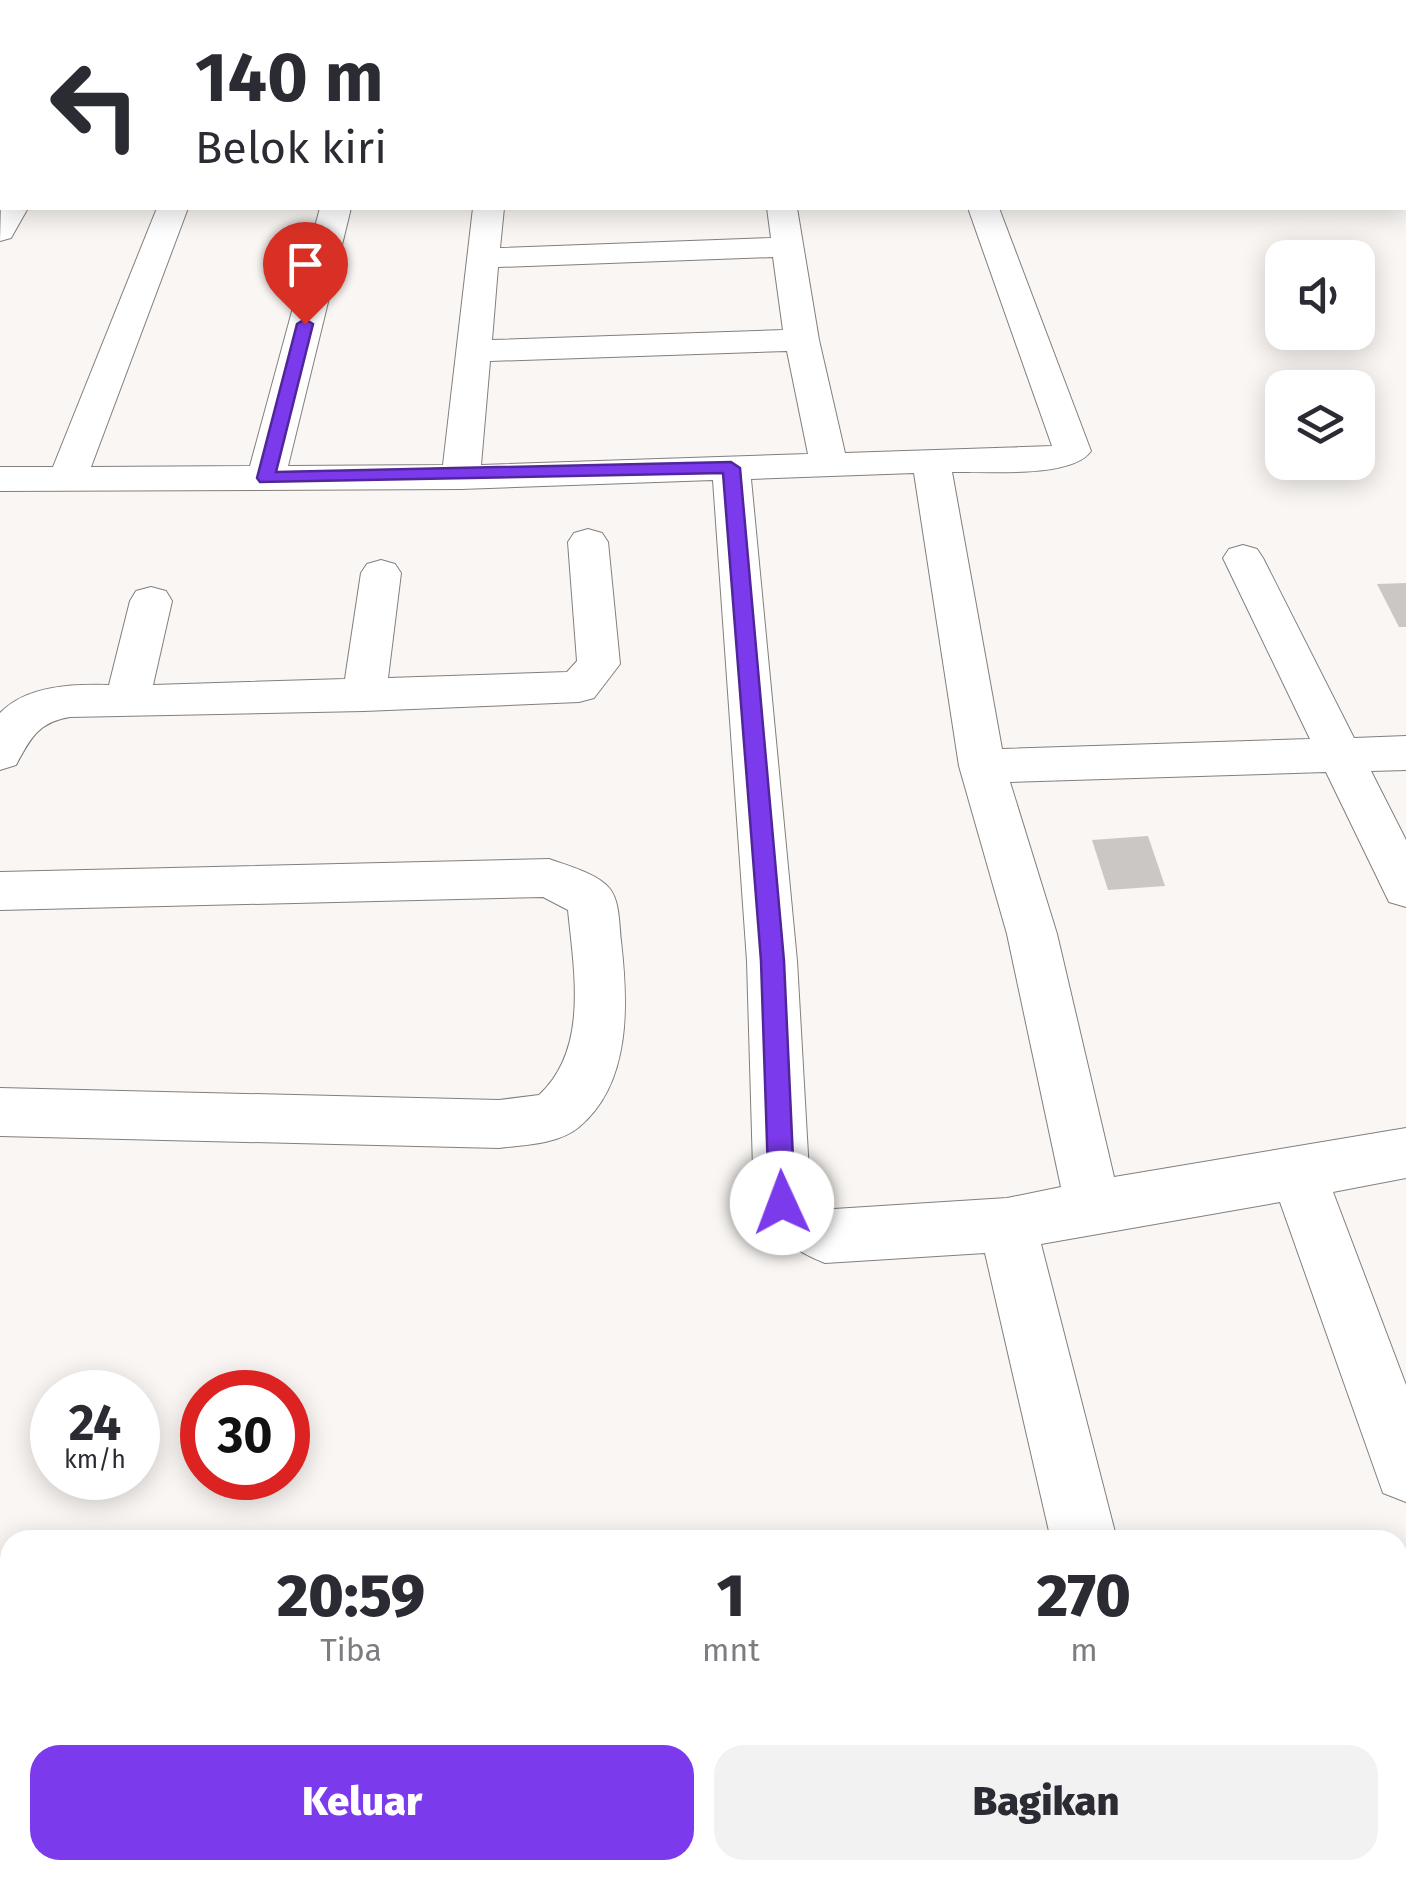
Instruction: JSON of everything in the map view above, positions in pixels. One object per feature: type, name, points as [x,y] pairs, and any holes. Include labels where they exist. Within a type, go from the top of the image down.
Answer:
[{"type":"street","points":[[67,479],[171,210]]},
{"type":"street","points":[[266,478],[334,210]]},
{"type":"street","points":[[461,476],[488,210]]},
{"type":"street","points":[[782,210],[802,340],[828,462]]},
{"type":"street","points":[[0,479],[461,476],[1061,457],[1072,451],[985,210]]},
{"type":"street","points":[[484,258],[788,247]]},
{"type":"street","points":[[476,351],[802,340]]},
{"type":"street","points":[[931,460],[982,766],[1032,934],[1093,1206]]},
{"type":"street","points":[[731,468],[772,961],[782,1203],[825,1236],[1008,1225],[1093,1206],[1298,1174],[1406,1152]]},
{"type":"street","points":[[0,753],[4,740],[30,710],[65,699],[126,702],[579,687],[600,664],[588,542]]},
{"type":"street","points":[[1242,558],[1406,888]]},
{"type":"street","points":[[364,696],[381,573]]},
{"type":"street","points":[[126,702],[151,601]]},
{"type":"street","points":[[982,766],[1406,753]]},
{"type":"street","points":[[0,891],[549,878],[591,899],[602,994],[586,1086],[556,1114],[500,1124],[0,1112]]},
{"type":"street","points":[[1298,1174],[1406,1470]]},
{"type":"street","points":[[1008,1225],[1082,1530]]},
{"type":"building","points":[[1406,583],[1406,627],[1399,627],[1377,584]]},
{"type":"building","points":[[1148,836],[1165,886],[1108,890],[1092,840]]},
{"type":"route","points":[[305,324],[266,478],[731,468],[772,961],[782,1203]]}]
